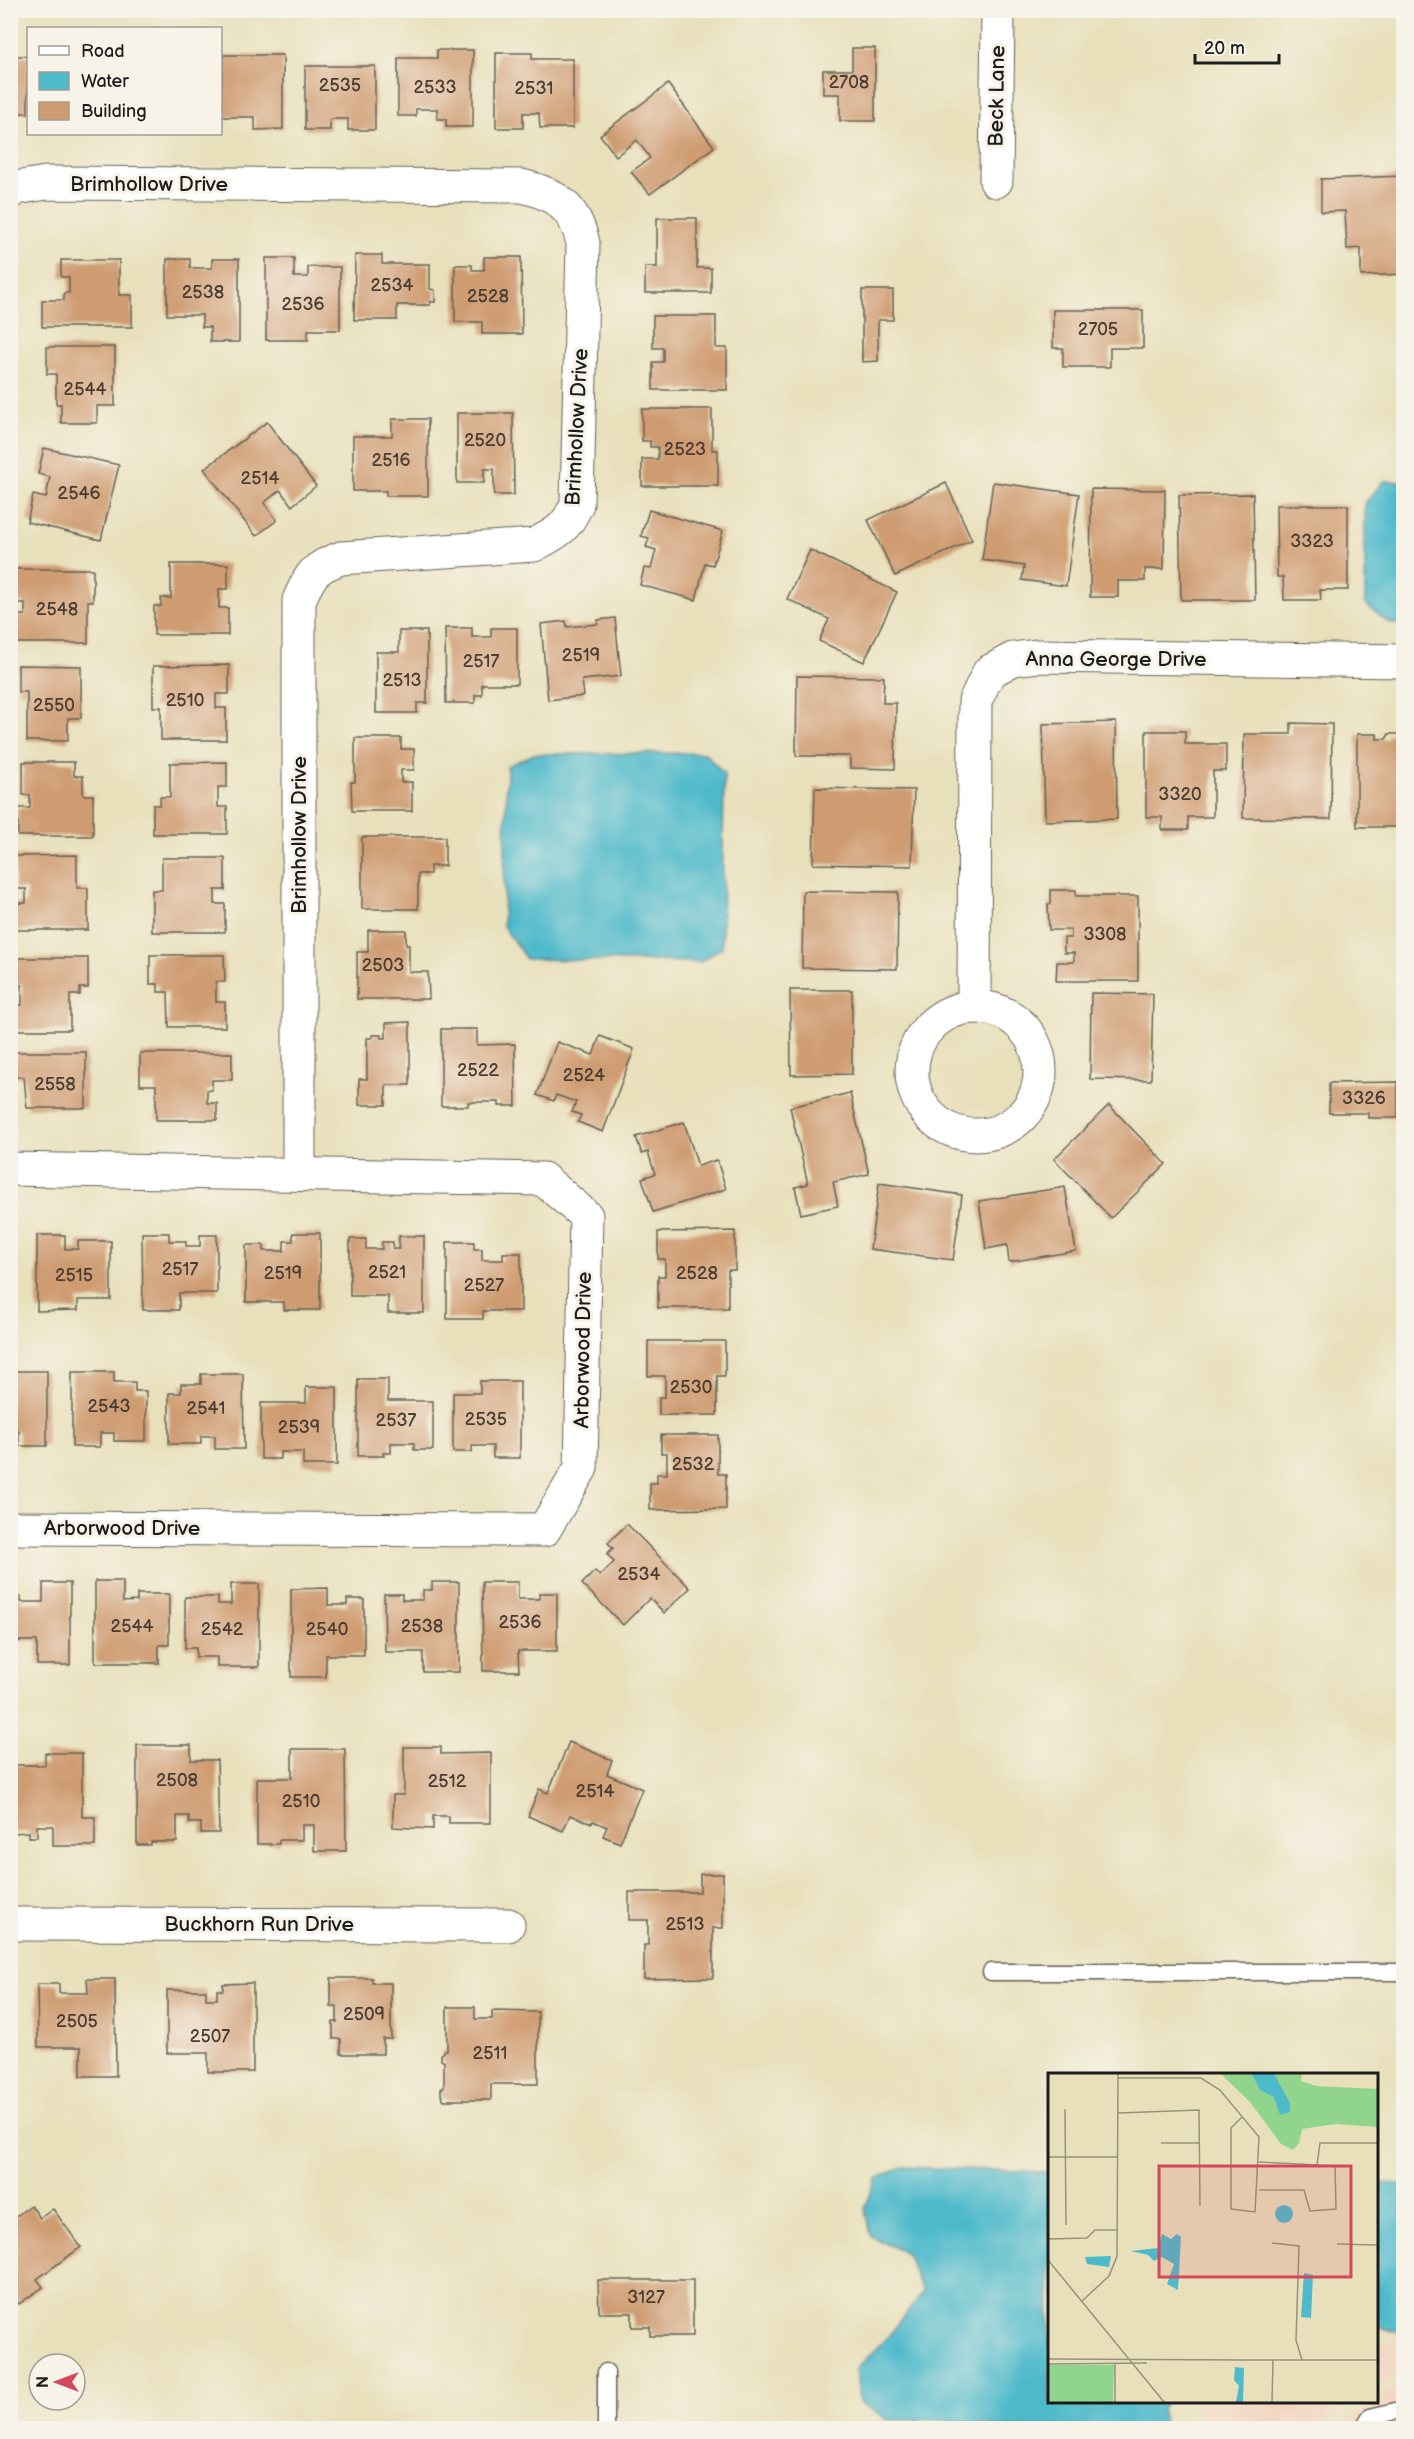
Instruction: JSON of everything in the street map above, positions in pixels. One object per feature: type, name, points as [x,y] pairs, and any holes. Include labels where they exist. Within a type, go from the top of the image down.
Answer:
[{"type":"street","name":"Beck Lane","points":[[996,181],[998,10]]},
{"type":"street","name":"Brimhollow Drive","points":[[10,193],[16,188],[46,183],[522,186],[543,191],[560,201],[579,224],[583,243],[577,504],[570,520],[561,531],[534,545],[341,558],[326,564],[310,575],[299,600],[299,1173]]},
{"type":"street","name":"Anna George Drive","points":[[974,1007],[975,700],[989,672],[1013,659],[1038,656],[1404,661]]},
{"type":"street","name":"Arborwood Drive","points":[[10,1169],[543,1179],[586,1216],[581,1468],[544,1530],[10,1528]]},
{"type":"street","name":"Buckhorn Run Drive","points":[[10,1924],[507,1925]]},
{"type":"lane","points":[[991,1972],[1404,1972]]},
{"type":"lane","points":[[606,2372],[606,2428]]},
{"type":"lane","points":[[1363,2428],[1370,2417],[1404,2409]]},
{"type":"shaded area","points":[[1378,2339],[1403,2347],[1404,2370],[1400,2370],[1378,2385]]},
{"type":"shaded area","points":[[1403,2382],[1403,2428],[1339,2428],[1374,2403],[1378,2403],[1378,2400]]},
{"type":"shaded area","points":[[1199,2403],[1354,2403],[1327,2421],[1322,2428],[1195,2428]]},
{"type":"water","points":[[1384,481],[1403,482],[1403,624],[1390,624],[1365,604],[1365,503]]},
{"type":"water","points":[[705,753],[724,774],[722,947],[700,962],[526,959],[503,926],[507,766],[534,754]]},
{"type":"water","points":[[903,2167],[1048,2172],[1048,2403],[1164,2403],[1161,2410],[1166,2428],[996,2428],[992,2425],[942,2420],[887,2420],[859,2401],[856,2369],[892,2332],[923,2292],[906,2253],[870,2236],[865,2209],[876,2179]]},
{"type":"water","points":[[1378,2183],[1403,2184],[1403,2334],[1378,2326]]},
{"type":"building","points":[[852,48],[875,48],[875,121],[840,121],[840,94],[823,94],[823,70],[852,70]]},
{"type":"building","points":[[437,50],[473,50],[473,127],[446,127],[446,119],[437,119],[437,109],[416,109],[416,116],[398,116],[398,58],[437,58]]},
{"type":"building","points":[[496,53],[532,53],[532,59],[573,59],[573,128],[540,128],[539,113],[523,113],[523,128],[496,128]]},
{"type":"building","points":[[223,55],[283,55],[283,129],[255,130],[255,117],[222,117]]},
{"type":"building","points":[[15,56],[27,56],[27,113],[15,113]]},
{"type":"building","points":[[305,66],[375,66],[375,130],[348,130],[348,119],[330,119],[330,130],[305,130]]},
{"type":"building","points":[[668,84],[714,147],[650,194],[631,172],[650,158],[637,140],[616,156],[600,135]]},
{"type":"building","points":[[1404,176],[1404,274],[1361,276],[1361,248],[1347,249],[1345,211],[1321,212],[1321,179]]},
{"type":"building","points":[[657,218],[697,218],[697,268],[711,268],[711,293],[645,293],[645,267],[657,267]]},
{"type":"building","points":[[355,255],[382,255],[382,264],[430,264],[430,289],[435,290],[435,302],[430,302],[430,305],[397,305],[397,320],[354,320]]},
{"type":"building","points":[[484,257],[521,257],[522,334],[482,334],[482,322],[455,322],[455,265],[472,265],[472,270],[484,270]]},
{"type":"building","points":[[266,258],[294,258],[294,277],[308,277],[308,267],[340,267],[340,330],[308,330],[308,340],[266,340]]},
{"type":"building","points":[[167,259],[190,259],[190,268],[212,268],[212,259],[239,259],[239,342],[210,342],[210,327],[202,327],[202,315],[167,315]]},
{"type":"building","points":[[61,260],[119,260],[119,295],[132,295],[132,327],[42,327],[42,300],[64,300],[64,293],[69,293],[69,277],[61,277]]},
{"type":"building","points":[[862,290],[893,290],[893,320],[878,320],[878,361],[862,362]]},
{"type":"building","points":[[1053,310],[1143,310],[1143,348],[1110,348],[1110,367],[1063,367],[1063,348],[1053,348]]},
{"type":"building","points":[[653,316],[716,316],[716,348],[727,348],[727,390],[653,390],[653,362],[663,362],[663,348],[653,348]]},
{"type":"building","points":[[47,347],[115,347],[115,406],[97,406],[97,423],[61,423],[61,404],[56,404],[56,374],[47,374]]},
{"type":"building","points":[[642,409],[712,409],[712,450],[718,450],[718,486],[642,486],[642,459],[658,459],[658,447],[650,447],[650,441],[642,441]]},
{"type":"building","points":[[457,413],[513,413],[514,495],[494,495],[494,469],[484,469],[484,483],[457,483]]},
{"type":"building","points":[[392,419],[428,419],[428,496],[386,496],[386,491],[353,491],[353,436],[392,436]]},
{"type":"building","points":[[267,422],[316,486],[292,506],[280,490],[264,503],[277,520],[256,536],[204,469]]},
{"type":"building","points":[[44,448],[119,465],[101,540],[27,522],[33,495],[46,498],[50,477],[38,474]]},
{"type":"building","points":[[993,482],[1079,494],[1066,586],[1022,580],[1024,566],[982,560]]},
{"type":"building","points":[[946,483],[972,540],[895,576],[868,520]]},
{"type":"building","points":[[1091,489],[1165,490],[1164,569],[1145,569],[1145,581],[1118,581],[1118,597],[1090,597]]},
{"type":"building","points":[[1253,494],[1255,600],[1181,600],[1179,495]]},
{"type":"building","points":[[1276,505],[1348,505],[1348,590],[1320,590],[1321,600],[1284,600],[1283,577],[1277,577]]},
{"type":"building","points":[[649,510],[723,531],[713,565],[705,563],[696,600],[640,585],[644,568],[651,569],[656,550],[646,547],[649,538],[641,536]]},
{"type":"building","points":[[810,550],[897,592],[864,662],[819,641],[829,619],[787,599]]},
{"type":"building","points":[[171,564],[228,564],[228,589],[219,589],[219,608],[228,608],[228,635],[154,635],[154,606],[161,606],[161,598],[171,598]]},
{"type":"building","points":[[15,569],[93,569],[93,601],[88,601],[88,643],[13,643],[13,615],[25,615],[25,603],[15,603]]},
{"type":"building","points":[[615,618],[621,676],[582,680],[584,696],[548,700],[541,624],[566,621],[567,627],[598,624],[598,620]]},
{"type":"building","points":[[445,628],[472,628],[472,637],[491,637],[491,628],[517,628],[517,684],[482,684],[482,695],[475,695],[475,703],[446,703]]},
{"type":"building","points":[[399,631],[427,631],[427,703],[417,703],[417,713],[376,713],[376,652],[399,652]]},
{"type":"building","points":[[18,665],[81,666],[81,718],[68,718],[68,741],[27,741],[27,692],[18,692]]},
{"type":"building","points":[[229,665],[229,694],[216,694],[216,708],[226,708],[226,740],[161,740],[161,707],[153,707],[153,666]]},
{"type":"building","points":[[797,676],[884,677],[883,703],[896,703],[895,769],[850,768],[850,756],[796,756]]},
{"type":"building","points":[[1116,722],[1117,819],[1045,821],[1043,724]]},
{"type":"building","points":[[1291,723],[1332,724],[1331,819],[1243,818],[1244,734],[1291,734]]},
{"type":"building","points":[[1146,731],[1185,731],[1185,744],[1226,744],[1226,771],[1213,771],[1213,817],[1188,817],[1188,830],[1162,830],[1162,817],[1146,817]]},
{"type":"building","points":[[1357,734],[1377,734],[1377,739],[1386,739],[1389,734],[1404,734],[1404,827],[1357,827]]},
{"type":"building","points":[[355,738],[401,738],[401,749],[414,749],[414,770],[401,770],[401,782],[412,782],[412,811],[352,811],[351,782],[355,782]]},
{"type":"building","points":[[23,762],[74,762],[74,776],[83,776],[83,795],[93,795],[93,836],[18,836],[18,808],[30,808],[30,795],[23,795]]},
{"type":"building","points":[[227,762],[227,787],[218,787],[218,807],[227,807],[227,834],[153,834],[153,805],[160,805],[160,797],[170,797],[170,763]]},
{"type":"building","points":[[815,788],[914,790],[912,866],[813,864]]},
{"type":"building","points":[[362,837],[445,837],[445,866],[430,866],[430,874],[418,874],[418,909],[362,909]]},
{"type":"building","points":[[77,855],[77,888],[88,888],[88,930],[13,930],[13,903],[26,903],[26,889],[15,889],[15,856]]},
{"type":"building","points":[[162,858],[225,858],[225,890],[215,890],[215,904],[225,904],[225,932],[152,932],[152,890],[162,890]]},
{"type":"building","points":[[1051,890],[1076,890],[1076,896],[1138,896],[1138,981],[1056,981],[1057,962],[1074,962],[1074,953],[1064,953],[1064,938],[1071,938],[1071,930],[1049,930],[1048,904],[1051,904]]},
{"type":"building","points":[[803,891],[898,892],[897,969],[802,968]]},
{"type":"building","points":[[368,930],[406,930],[406,945],[409,945],[409,972],[428,972],[429,999],[357,999],[357,952],[368,952]]},
{"type":"building","points":[[150,955],[224,955],[225,982],[216,982],[216,1002],[225,1002],[225,1027],[169,1027],[168,992],[158,992],[158,984],[150,984]]},
{"type":"building","points":[[13,958],[88,958],[88,988],[80,988],[80,995],[70,995],[70,1030],[13,1030],[13,1005],[22,1005],[22,985],[13,985]]},
{"type":"building","points":[[790,990],[852,990],[852,1074],[791,1075]]},
{"type":"building","points":[[1091,993],[1153,994],[1151,1080],[1090,1079]]},
{"type":"building","points":[[410,1022],[410,1085],[386,1085],[386,1105],[359,1105],[359,1079],[367,1079],[367,1038],[372,1038],[372,1035],[381,1035],[381,1038],[386,1038],[386,1023]]},
{"type":"building","points":[[441,1029],[477,1029],[477,1045],[515,1044],[516,1106],[499,1106],[499,1102],[468,1102],[468,1106],[441,1106]]},
{"type":"building","points":[[600,1036],[634,1049],[603,1132],[578,1122],[581,1115],[572,1112],[576,1102],[556,1095],[554,1101],[537,1095],[557,1042],[593,1055]]},
{"type":"building","points":[[10,1052],[86,1052],[86,1108],[27,1108],[24,1077],[10,1077]]},
{"type":"building","points":[[140,1053],[232,1053],[232,1080],[212,1080],[212,1090],[207,1090],[207,1103],[217,1103],[217,1120],[156,1120],[156,1085],[140,1085]]},
{"type":"building","points":[[1398,1082],[1398,1118],[1368,1118],[1368,1113],[1329,1113],[1329,1083]]},
{"type":"building","points":[[850,1093],[869,1174],[833,1182],[838,1206],[801,1214],[795,1187],[808,1184],[790,1107]]},
{"type":"building","points":[[1109,1105],[1166,1164],[1111,1218],[1054,1159]]},
{"type":"building","points":[[684,1122],[698,1166],[717,1160],[726,1189],[653,1212],[642,1178],[655,1174],[648,1152],[642,1154],[636,1137]]},
{"type":"building","points":[[879,1183],[962,1195],[953,1260],[870,1249]]},
{"type":"building","points":[[1065,1187],[1076,1251],[1009,1262],[1007,1245],[986,1249],[979,1201]]},
{"type":"building","points":[[735,1231],[735,1270],[728,1270],[728,1308],[658,1308],[658,1276],[665,1276],[665,1259],[658,1259],[658,1232]]},
{"type":"building","points":[[142,1233],[169,1233],[169,1241],[186,1241],[186,1246],[200,1246],[200,1235],[217,1235],[217,1293],[179,1293],[179,1310],[143,1310]]},
{"type":"building","points":[[293,1233],[320,1233],[320,1310],[284,1310],[284,1302],[246,1302],[246,1245],[264,1245],[264,1251],[284,1251],[284,1241],[293,1241]]},
{"type":"building","points":[[37,1235],[65,1235],[65,1249],[78,1249],[78,1241],[111,1241],[111,1300],[78,1300],[78,1310],[37,1311]]},
{"type":"building","points":[[399,1236],[424,1236],[424,1313],[388,1313],[388,1296],[350,1296],[350,1239],[366,1239],[366,1249],[382,1249],[382,1242],[393,1242],[393,1249],[399,1249]]},
{"type":"building","points":[[447,1242],[474,1242],[474,1249],[482,1249],[482,1260],[503,1260],[503,1253],[521,1253],[521,1311],[483,1311],[483,1319],[447,1319]]},
{"type":"building","points":[[648,1341],[725,1341],[725,1376],[717,1376],[717,1415],[659,1415],[659,1397],[665,1397],[665,1376],[648,1376]]},
{"type":"building","points":[[10,1371],[47,1371],[47,1446],[19,1446],[19,1431],[10,1431]]},
{"type":"building","points":[[72,1372],[114,1372],[114,1382],[135,1382],[135,1391],[146,1391],[146,1441],[114,1441],[114,1433],[100,1433],[100,1447],[72,1447]]},
{"type":"building","points":[[201,1374],[243,1374],[244,1449],[215,1449],[215,1436],[201,1436],[201,1444],[169,1444],[169,1393],[181,1393],[181,1384],[201,1384]]},
{"type":"building","points":[[358,1379],[388,1379],[388,1401],[433,1401],[433,1450],[414,1450],[414,1443],[391,1443],[391,1453],[383,1453],[384,1456],[358,1456]]},
{"type":"building","points":[[480,1381],[520,1381],[520,1458],[493,1458],[493,1446],[472,1446],[472,1452],[453,1452],[453,1393],[480,1393]]},
{"type":"building","points":[[306,1387],[337,1387],[337,1465],[303,1465],[303,1452],[280,1452],[280,1459],[261,1459],[261,1403],[306,1403]]},
{"type":"building","points":[[661,1435],[718,1435],[718,1474],[726,1474],[726,1509],[650,1510],[650,1483],[657,1483],[657,1474],[667,1474],[667,1453],[661,1453]]},
{"type":"building","points":[[627,1524],[690,1588],[664,1613],[650,1598],[623,1625],[582,1584],[595,1571],[600,1576],[614,1562],[607,1554],[613,1548],[608,1543]]},
{"type":"building","points":[[95,1581],[123,1581],[123,1602],[137,1601],[137,1594],[169,1594],[169,1645],[159,1645],[159,1663],[95,1663]]},
{"type":"building","points":[[432,1582],[459,1582],[459,1672],[423,1672],[423,1652],[385,1652],[384,1594],[402,1594],[402,1600],[423,1600],[423,1590],[432,1590]]},
{"type":"building","points":[[482,1582],[518,1582],[518,1599],[539,1599],[539,1593],[557,1593],[557,1651],[518,1651],[519,1671],[483,1671]]},
{"type":"building","points":[[43,1583],[70,1583],[70,1665],[37,1665],[37,1641],[10,1641],[10,1597],[21,1597],[21,1602],[43,1602]]},
{"type":"building","points":[[231,1584],[259,1584],[259,1667],[217,1667],[217,1657],[196,1657],[196,1648],[185,1648],[185,1597],[218,1597],[218,1604],[231,1604]]},
{"type":"building","points":[[328,1588],[328,1605],[347,1605],[347,1599],[364,1599],[364,1655],[326,1655],[326,1677],[291,1677],[291,1589]]},
{"type":"building","points":[[569,1742],[612,1760],[607,1774],[642,1789],[620,1843],[603,1836],[607,1827],[593,1821],[592,1823],[570,1815],[563,1831],[528,1816],[539,1789],[548,1793]]},
{"type":"building","points":[[137,1745],[191,1745],[191,1760],[217,1760],[219,1833],[201,1833],[201,1823],[189,1823],[189,1816],[177,1816],[177,1842],[151,1842],[151,1845],[137,1845]]},
{"type":"building","points":[[404,1747],[441,1747],[441,1754],[491,1753],[491,1823],[449,1823],[449,1816],[433,1816],[433,1829],[393,1827],[393,1795],[404,1795]]},
{"type":"building","points":[[292,1749],[345,1749],[346,1851],[314,1851],[314,1825],[302,1825],[302,1840],[279,1840],[279,1844],[257,1844],[257,1778],[292,1778]]},
{"type":"building","points":[[45,1753],[82,1753],[82,1817],[95,1817],[95,1846],[53,1846],[53,1826],[37,1826],[37,1837],[29,1837],[29,1832],[10,1833],[10,1765],[45,1765]]},
{"type":"building","points":[[700,1874],[723,1874],[723,1928],[713,1928],[713,1978],[644,1979],[644,1945],[648,1945],[648,1920],[629,1920],[629,1892],[700,1892]]},
{"type":"building","points":[[331,1978],[372,1978],[372,1983],[391,1983],[391,2039],[383,2039],[383,2054],[341,2054],[341,2039],[333,2039],[333,2022],[337,2022],[337,2007],[331,2007]]},
{"type":"building","points":[[87,1979],[115,1979],[116,2076],[81,2076],[81,2047],[38,2047],[37,1984],[59,1984],[59,1993],[88,1993]]},
{"type":"building","points":[[253,1983],[253,2072],[208,2072],[208,2053],[167,2053],[167,1990],[206,1990],[206,1999],[217,1999],[217,1990],[223,1990],[223,1984]]},
{"type":"building","points":[[447,2007],[475,2007],[475,2019],[492,2019],[492,2011],[538,2012],[538,2084],[491,2084],[491,2100],[444,2100],[441,2095],[441,2089],[444,2087],[444,2062],[441,2060],[441,2055],[444,2050],[447,2050]]},
{"type":"building","points":[[31,2205],[40,2218],[53,2209],[81,2247],[37,2279],[43,2287],[19,2304],[13,2296],[10,2298],[10,2213],[14,2218]]},
{"type":"building","points":[[598,2280],[693,2280],[693,2336],[650,2336],[650,2327],[632,2327],[632,2313],[599,2313]]}]
